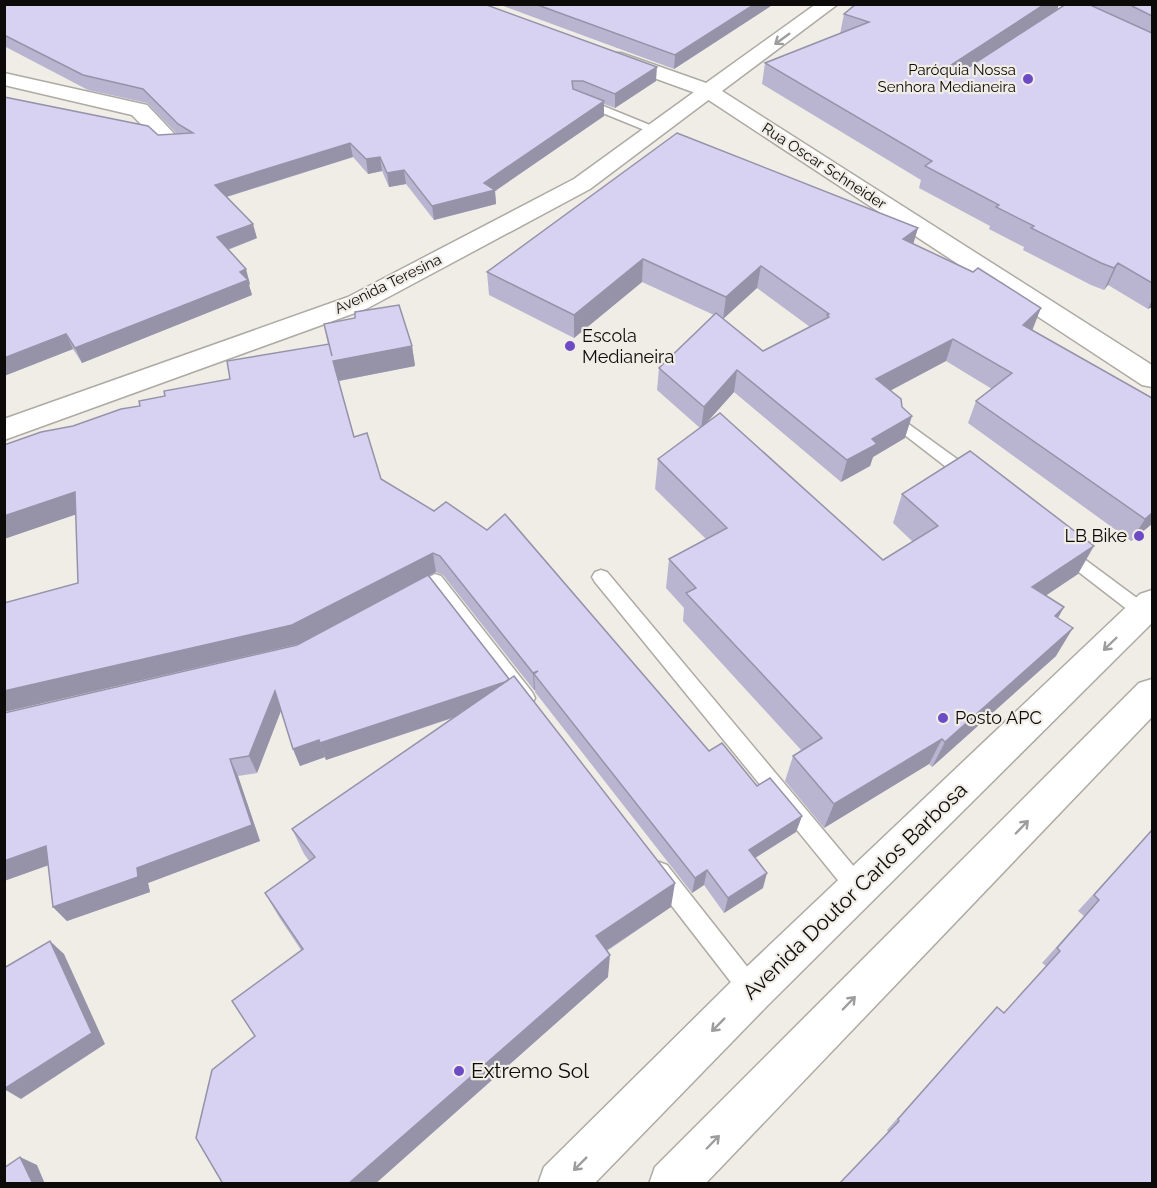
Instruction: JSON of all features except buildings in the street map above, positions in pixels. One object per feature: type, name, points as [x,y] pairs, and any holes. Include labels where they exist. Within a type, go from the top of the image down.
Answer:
[{"type":"street","name":"Avenida Teresina","points":[[4,430],[357,303],[582,184],[829,4]]},
{"type":"street","points":[[1060,12],[1152,49]]},
{"type":"street","name":"Rua Oscar Schneider","points":[[590,48],[708,91],[1152,378]]},
{"type":"street","points":[[4,79],[139,110],[171,142]]},
{"type":"street","name":"Avenida Doutor Carlos Barbosa","points":[[561,1184],[752,991],[1148,608]]},
{"type":"street","points":[[672,1184],[1152,694]]},
{"type":"lane","points":[[578,99],[656,130]]},
{"type":"lane","points":[[903,425],[986,490]]},
{"type":"lane","points":[[1050,540],[1148,608]]},
{"type":"lane","points":[[601,577],[858,888]]},
{"type":"lane","points":[[395,603],[435,581],[536,712]]},
{"type":"lane","points":[[651,861],[752,991]]},
{"type":"place","name":"Paróquia Nossa Senhora Medianeira","points":[[1028,79]]},
{"type":"place","name":"Escola Medianeira","points":[[570,346]]},
{"type":"place","name":"LB Bike","points":[[1139,536]]},
{"type":"place","name":"Posto APC","points":[[943,718]]},
{"type":"place","name":"Extremo Sol","points":[[459,1071]]}]
